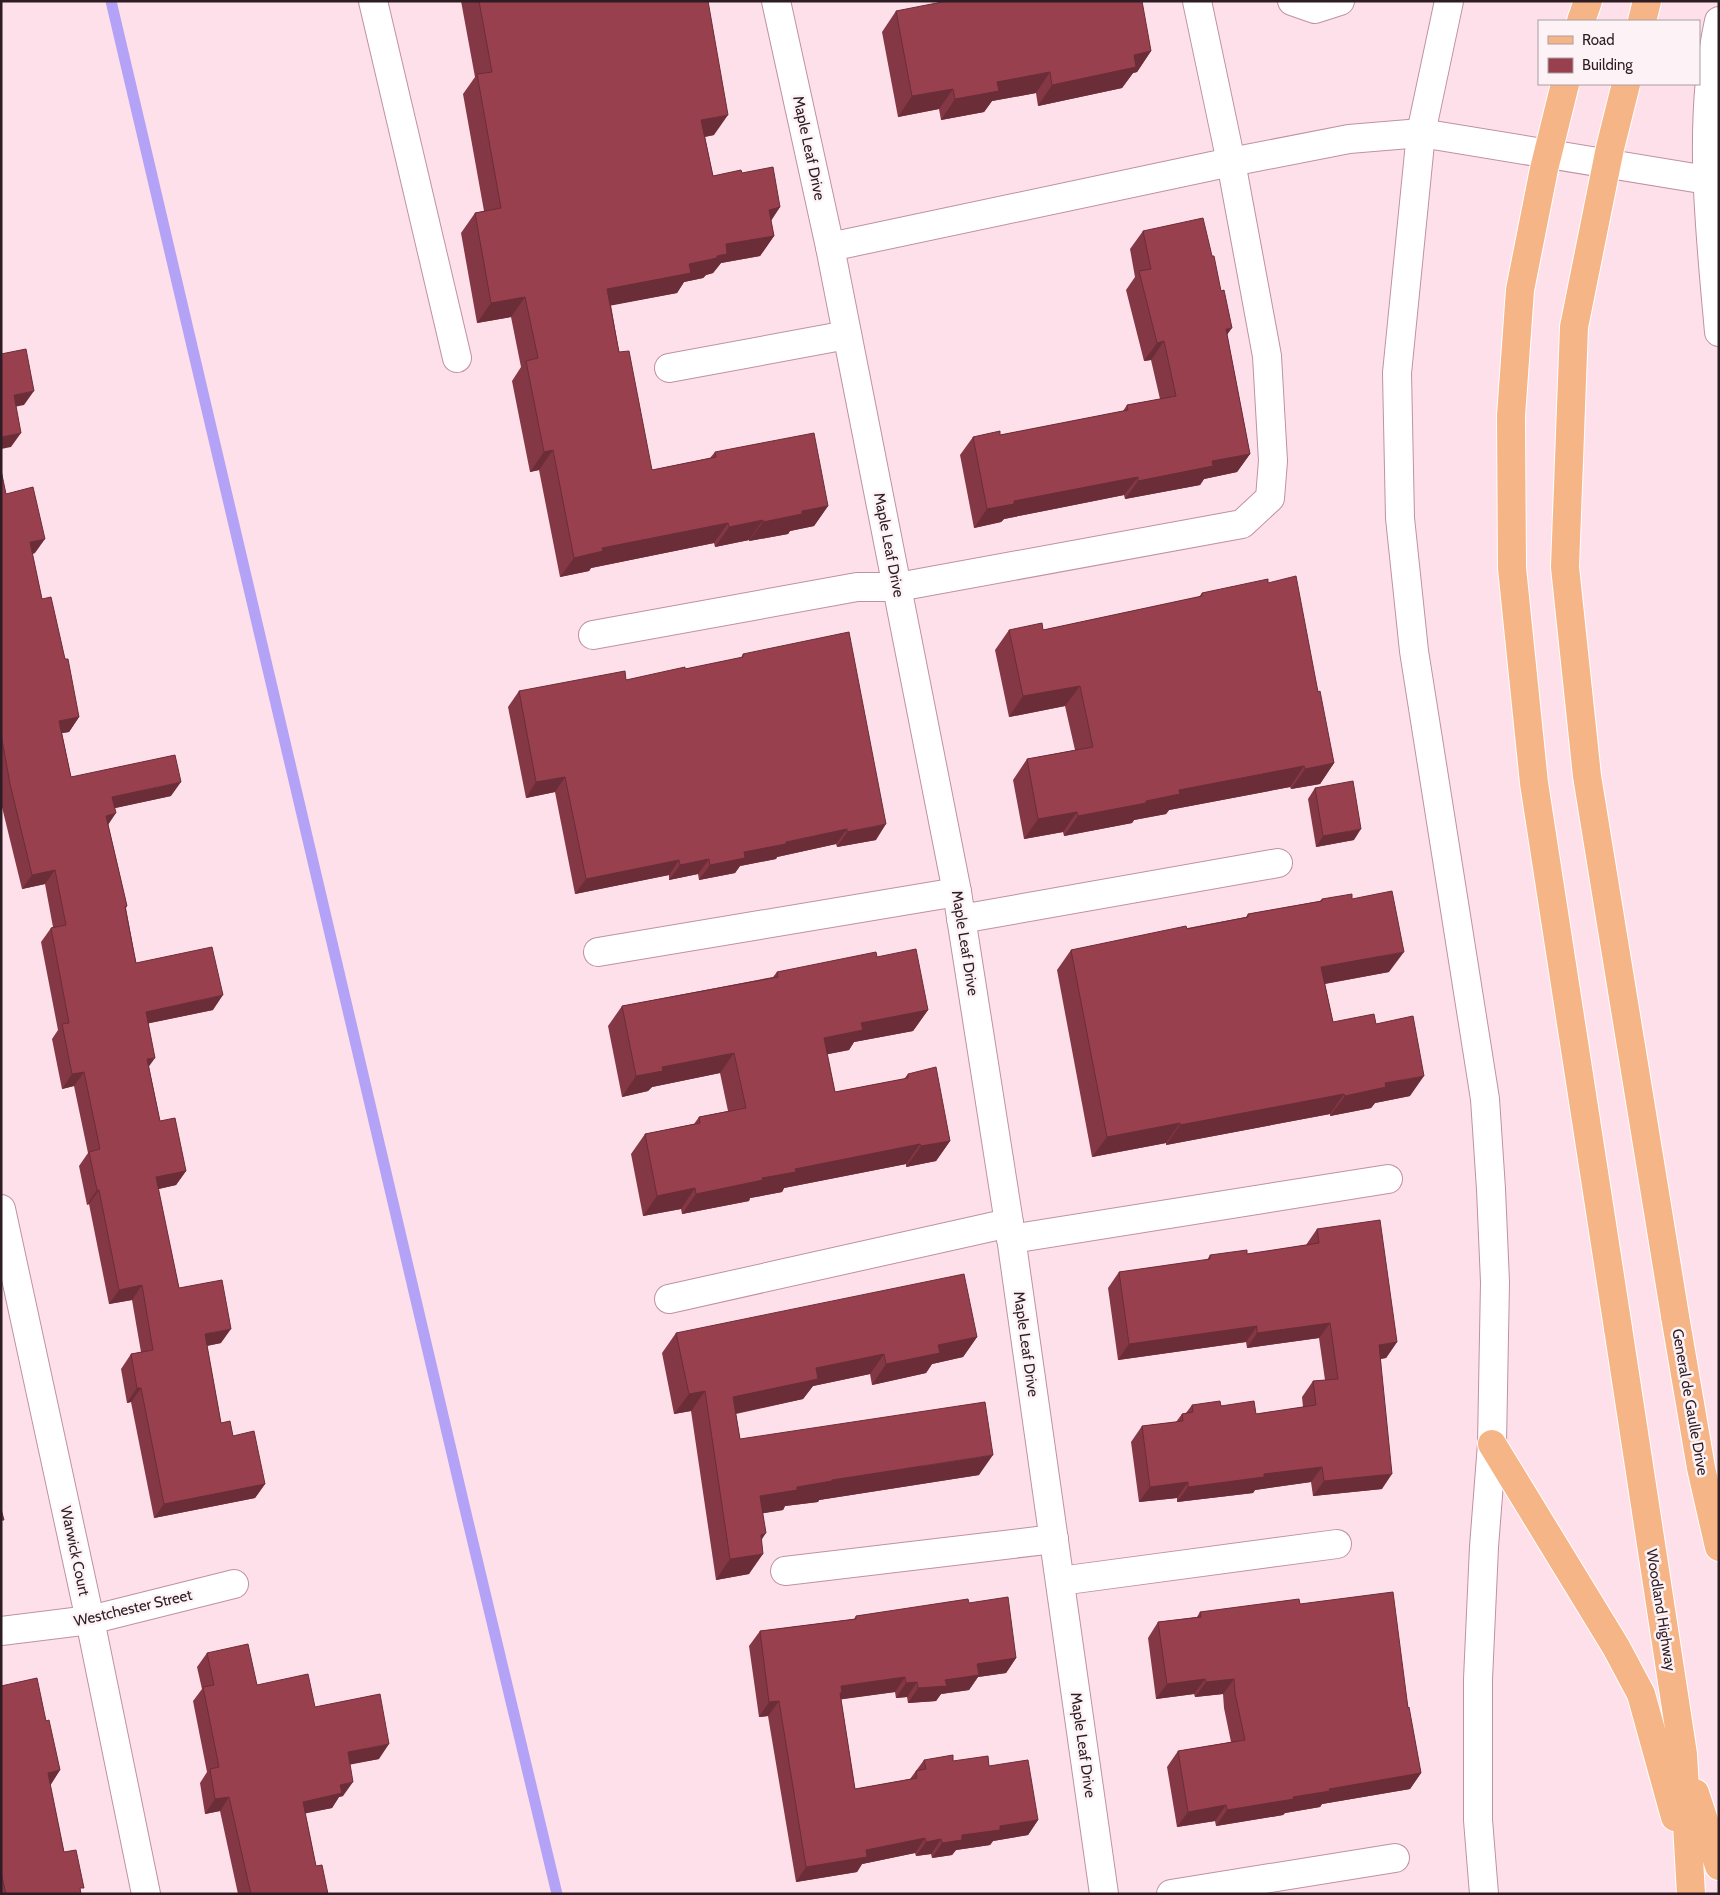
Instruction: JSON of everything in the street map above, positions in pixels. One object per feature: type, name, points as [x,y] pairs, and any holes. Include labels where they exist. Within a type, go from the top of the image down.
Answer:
[{"type":"main road","points":[[1581,20],[1588,1]]},
{"type":"main road","points":[[1642,20],[1647,1]]},
{"type":"main road","name":"Woodland Highway","points":[[1565,85],[1544,169],[1520,290],[1511,416],[1512,568],[1534,783],[1683,1754],[1691,1882]]},
{"type":"main road","name":"General de Gaulle Drive","points":[[1626,85],[1610,148],[1574,327],[1565,567],[1587,776],[1701,1468],[1719,1547]]},
{"type":"main road","points":[[1492,1444],[1616,1647],[1641,1694],[1691,1882]]},
{"type":"main road","points":[[1683,1754],[1719,1866]]},
{"type":"street","points":[[372,1],[457,358]]},
{"type":"street","name":"Maple Leaf Drive","points":[[776,1],[830,247],[961,919],[1010,1231],[1104,1894]]},
{"type":"street","points":[[593,635],[857,587],[898,588],[1242,524],[1270,498],[1273,462],[1267,356],[1231,162],[1197,1]]},
{"type":"street","points":[[1292,1],[1315,9],[1340,1]]},
{"type":"street","points":[[1449,1],[1421,133],[1397,374],[1400,518],[1414,651],[1485,1098],[1491,1189],[1495,1282],[1492,1444],[1484,1547],[1478,1679],[1478,1820],[1484,1894]]},
{"type":"street","points":[[1719,20],[1712,49],[1707,180],[1708,216],[1717,289],[1719,332]]},
{"type":"street","points":[[830,247],[1231,162],[1349,140],[1421,133],[1707,180]]},
{"type":"street","points":[[669,368],[847,335]]},
{"type":"street","points":[[961,919],[1278,863]]},
{"type":"street","points":[[598,952],[956,892]]},
{"type":"street","points":[[669,1299],[1010,1231],[1388,1179]]},
{"type":"street","name":"Warwick Court","points":[[1,1209],[90,1620],[146,1894]]},
{"type":"street","points":[[785,1571],[1054,1539]]},
{"type":"street","points":[[1060,1581],[1337,1544]]},
{"type":"street","name":"Westchester Street","points":[[1,1631],[90,1620],[234,1584]]},
{"type":"street","points":[[1172,1894],[1395,1858]]},
{"type":"building","points":[[479,1],[708,1],[728,115],[701,120],[713,176],[741,170],[742,173],[773,167],[780,207],[769,210],[774,236],[726,244],[727,254],[689,264],[691,273],[607,289],[619,352],[629,351],[652,470],[716,457],[715,452],[814,433],[828,506],[802,511],[802,514],[763,522],[763,520],[729,527],[728,523],[602,548],[603,551],[574,558],[553,450],[544,452],[526,361],[538,358],[525,297],[491,303],[475,213],[501,208],[477,74],[492,72]]},
{"type":"building","points":[[947,1],[1142,1],[1151,51],[1134,55],[1136,67],[1052,85],[1050,72],[997,82],[999,91],[955,99],[953,89],[912,96],[896,11]]},
{"type":"building","points":[[1203,218],[1212,256],[1214,256],[1221,291],[1224,290],[1232,328],[1226,329],[1250,454],[1212,461],[1213,466],[1138,481],[1138,477],[1014,501],[1014,504],[987,509],[973,437],[1000,431],[1000,435],[1128,410],[1127,405],[1176,396],[1164,341],[1157,343],[1139,271],[1151,269],[1143,231]]},
{"type":"building","points":[[26,349],[34,391],[14,395],[21,433],[1,437],[1,354]]},
{"type":"building","points":[[1,470],[6,494],[33,487],[45,539],[30,542],[42,599],[51,597],[65,659],[68,659],[79,717],[59,721],[71,777],[175,755],[181,782],[112,797],[116,813],[106,816],[127,906],[125,907],[136,963],[212,947],[223,995],[146,1012],[155,1058],[147,1059],[160,1121],[175,1118],[186,1171],[156,1177],[179,1288],[222,1280],[231,1329],[205,1334],[221,1423],[230,1421],[233,1436],[254,1431],[265,1484],[164,1504],[141,1388],[137,1388],[131,1354],[153,1350],[142,1285],[119,1290],[99,1190],[97,1190],[89,1152],[100,1149],[84,1072],[72,1074],[62,1024],[69,1023],[51,928],[66,925],[55,870],[32,875],[10,784],[1,734]]},
{"type":"building","points":[[1296,576],[1318,692],[1320,691],[1334,763],[1305,769],[1304,766],[1179,790],[1180,794],[1146,801],[1146,803],[1078,816],[1077,812],[1038,819],[1027,759],[1093,747],[1080,686],[1023,696],[1009,630],[1042,623],[1043,630],[1202,596],[1202,593],[1268,579],[1268,583]]},
{"type":"building","points":[[849,632],[886,824],[847,832],[847,829],[786,842],[786,844],[744,852],[745,858],[710,865],[709,859],[680,865],[679,860],[586,879],[565,777],[536,782],[519,691],[625,671],[626,680],[743,657],[743,654]]},
{"type":"building","points":[[1353,781],[1361,829],[1323,836],[1315,788]]},
{"type":"building","points":[[1392,891],[1404,952],[1321,967],[1333,1022],[1374,1014],[1376,1024],[1413,1016],[1424,1076],[1385,1083],[1386,1087],[1345,1096],[1344,1094],[1107,1137],[1071,950],[1186,926],[1187,929],[1248,917],[1248,914],[1322,901],[1322,899],[1352,894],[1352,899]]},
{"type":"building","points":[[916,949],[928,1010],[861,1023],[863,1030],[824,1038],[835,1092],[908,1078],[908,1074],[936,1067],[950,1141],[921,1146],[920,1144],[795,1169],[796,1172],[696,1194],[695,1188],[657,1196],[645,1134],[700,1123],[699,1117],[746,1108],[734,1053],[662,1067],[663,1071],[636,1076],[622,1006],[778,977],[777,972],[876,952],[877,957]]},
{"type":"building","points":[[1380,1220],[1397,1342],[1379,1345],[1392,1474],[1324,1481],[1322,1467],[1264,1474],[1264,1477],[1188,1487],[1188,1482],[1150,1487],[1142,1426],[1183,1421],[1182,1414],[1193,1412],[1192,1405],[1220,1401],[1221,1406],[1254,1401],[1256,1414],[1316,1405],[1313,1381],[1338,1379],[1330,1323],[1257,1333],[1257,1326],[1129,1344],[1119,1272],[1210,1259],[1210,1255],[1247,1250],[1247,1254],[1319,1243],[1317,1229]]},
{"type":"building","points":[[964,1274],[977,1337],[938,1345],[940,1353],[886,1364],[884,1354],[816,1368],[818,1379],[733,1397],[740,1439],[985,1402],[993,1455],[832,1480],[797,1487],[797,1490],[760,1496],[766,1533],[761,1535],[763,1554],[730,1559],[705,1391],[689,1394],[676,1333]]},
{"type":"building","points":[[1,1509],[4,1520],[1,1520]]},
{"type":"building","points":[[1393,1592],[1408,1708],[1421,1773],[1329,1789],[1330,1791],[1293,1797],[1294,1799],[1227,1810],[1226,1805],[1188,1812],[1178,1751],[1245,1740],[1235,1693],[1234,1679],[1206,1682],[1205,1679],[1167,1684],[1158,1622],[1201,1617],[1200,1612],[1299,1599],[1300,1604]]},
{"type":"building","points":[[1008,1597],[1016,1658],[977,1664],[979,1675],[945,1680],[947,1686],[918,1688],[917,1682],[906,1683],[905,1677],[841,1686],[842,1693],[840,1693],[855,1789],[917,1778],[916,1771],[926,1769],[924,1760],[953,1755],[953,1761],[988,1756],[989,1766],[1028,1760],[1038,1820],[1000,1826],[1000,1830],[962,1835],[962,1840],[942,1843],[941,1839],[926,1842],[925,1838],[866,1850],[867,1857],[806,1867],[779,1701],[769,1702],[760,1631],[856,1619],[856,1616],[968,1599],[969,1603]]},
{"type":"building","points":[[248,1644],[257,1685],[308,1674],[315,1707],[380,1694],[389,1744],[348,1752],[353,1782],[340,1785],[342,1793],[303,1802],[316,1866],[322,1865],[328,1894],[251,1894],[229,1797],[215,1799],[210,1769],[219,1767],[203,1687],[214,1685],[207,1653]]},
{"type":"building","points":[[37,1678],[46,1721],[49,1720],[60,1770],[48,1773],[64,1852],[76,1850],[84,1888],[80,1888],[81,1894],[6,1894],[1,1873],[1,1686]]},
{"type":"waterway","points":[[111,1],[557,1894]]}]
